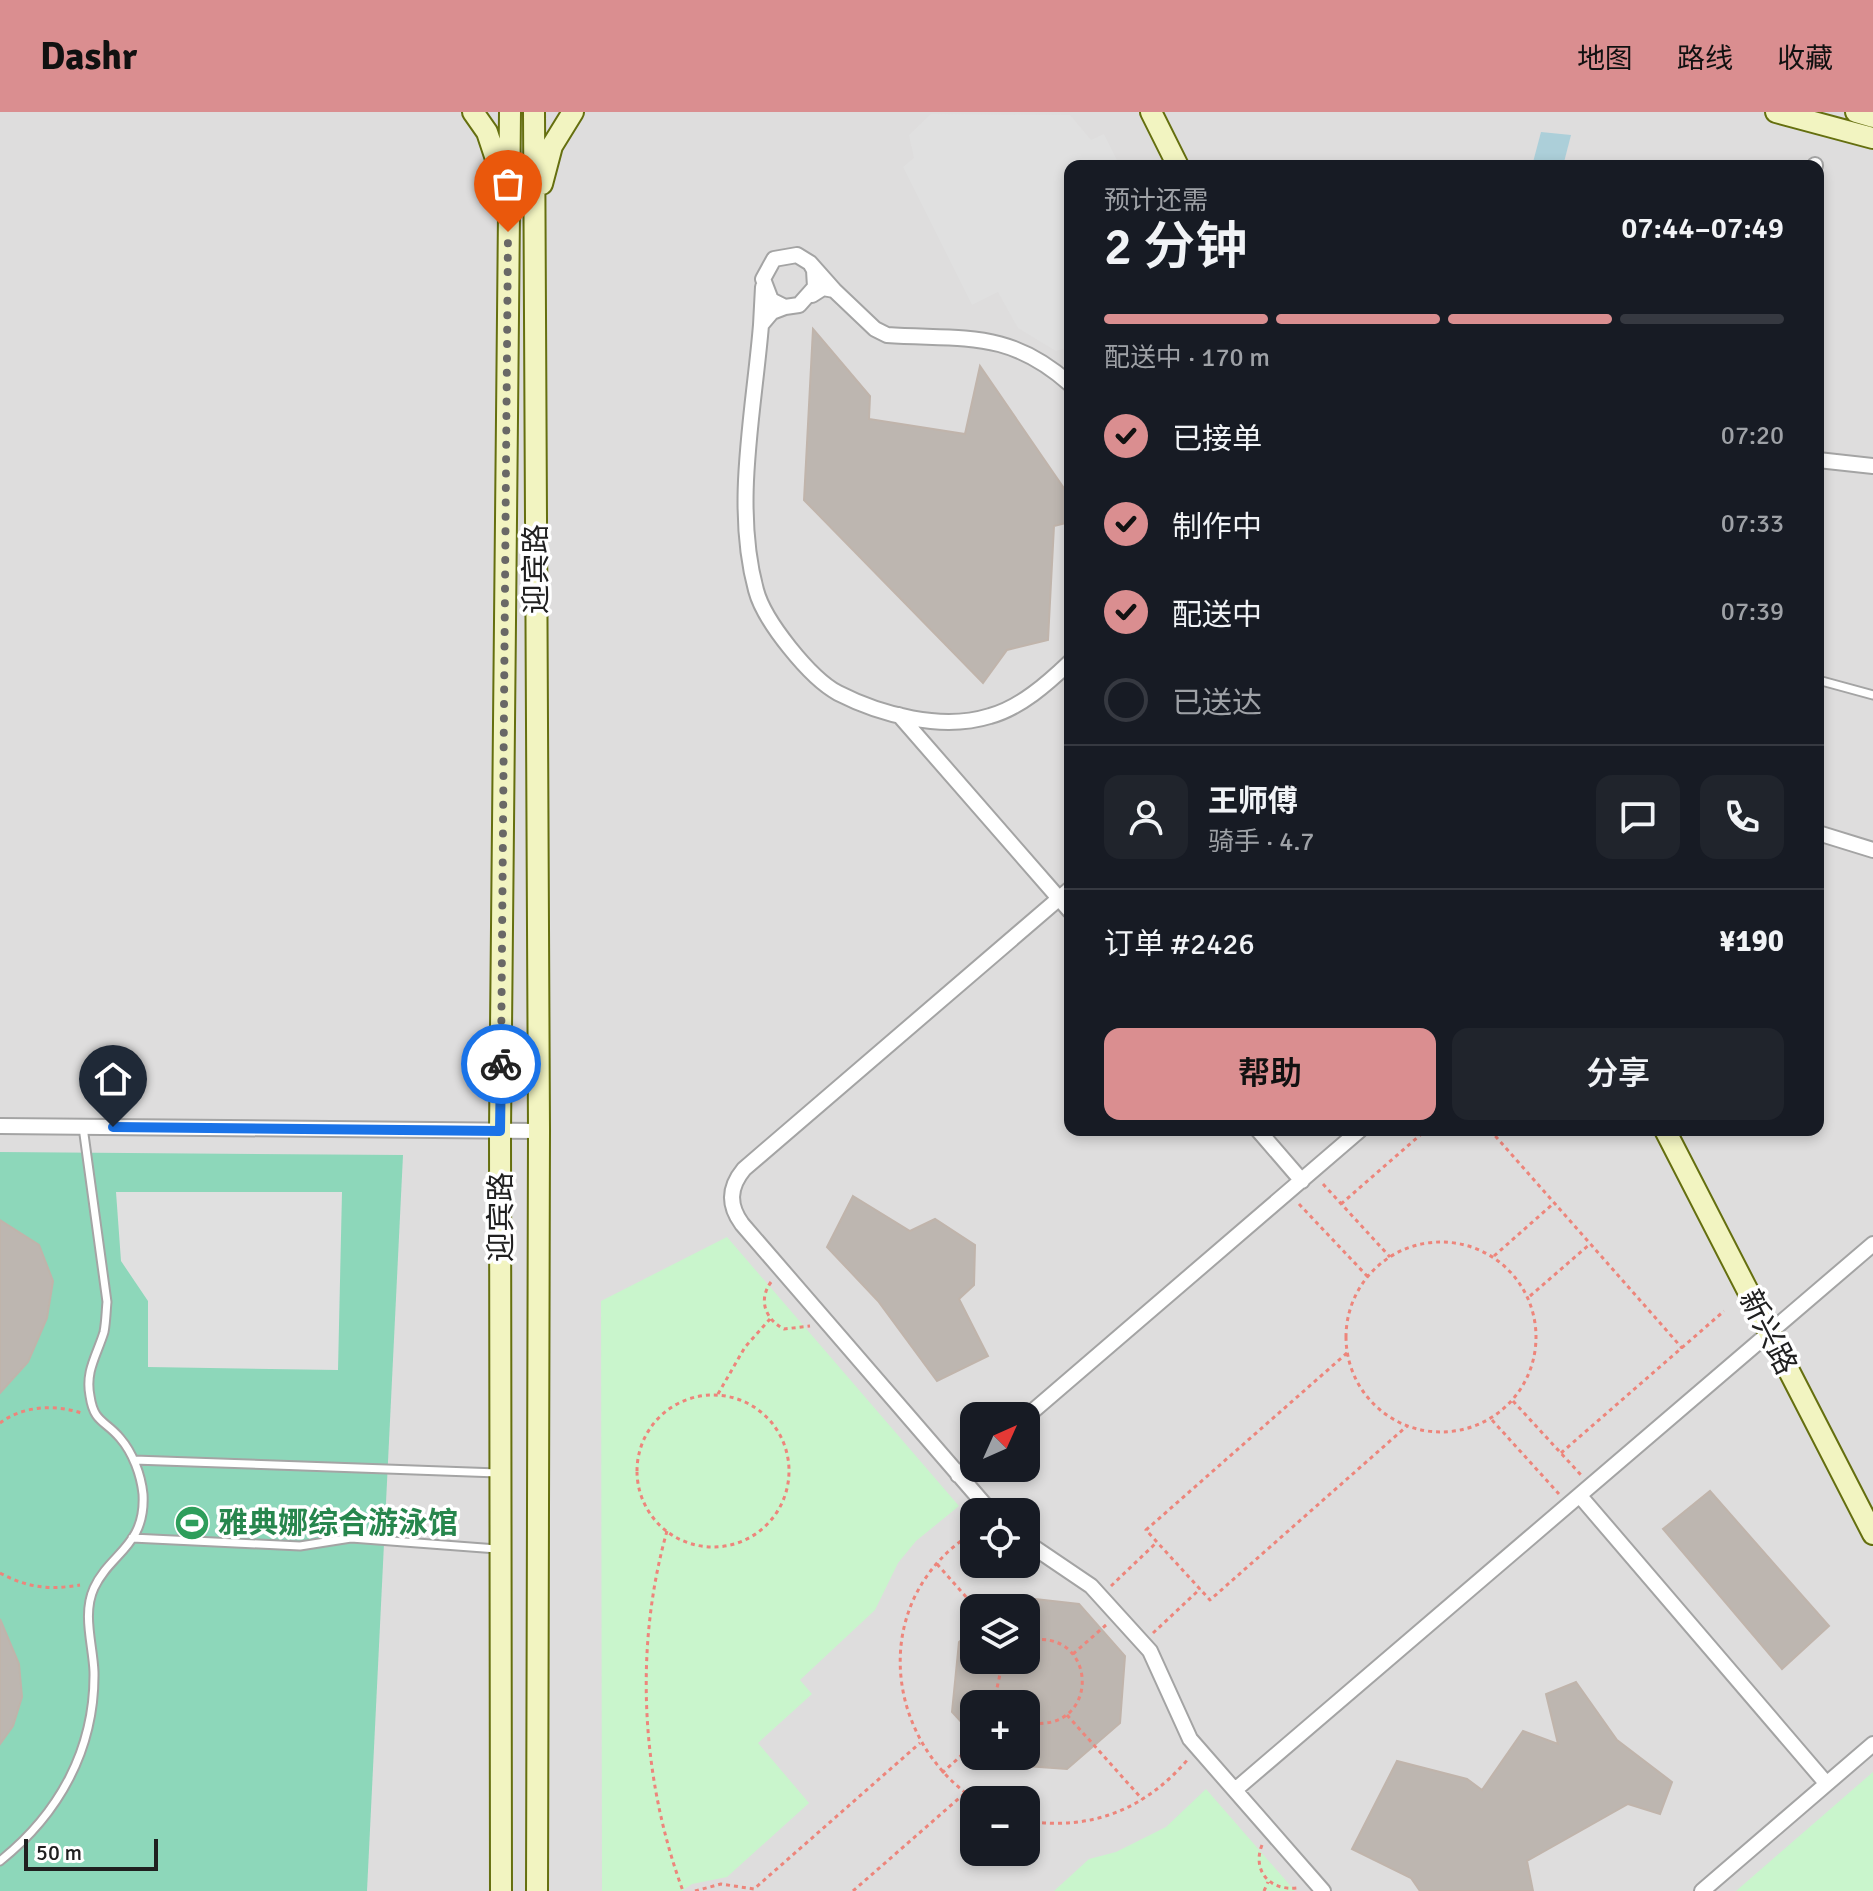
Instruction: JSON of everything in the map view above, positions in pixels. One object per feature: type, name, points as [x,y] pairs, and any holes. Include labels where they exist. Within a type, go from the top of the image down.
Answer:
[{"type":"main road","points":[[473,112],[496,154],[509,201]]},
{"type":"main road","name":"迎宾路","points":[[501,1891],[500,1131],[510,112]]},
{"type":"main road","name":"迎宾路","points":[[534,112],[539,1131],[537,1891]]},
{"type":"main road","points":[[535,207],[552,146],[573,112]]},
{"type":"main road","points":[[1151,112],[1175,160]]},
{"type":"main road","points":[[1776,112],[1873,138]]},
{"type":"main road","points":[[1856,112],[1873,117]]},
{"type":"main road","name":"新兴路","points":[[1668,1136],[1873,1534]]},
{"type":"street","points":[[1064,380],[1022,352],[979,337],[887,335],[875,329],[810,263],[797,255],[781,255],[768,264],[763,279],[746,545],[757,594],[778,632],[835,691],[899,715],[937,721],[991,716],[1016,705],[1064,667]]},
{"type":"street","points":[[810,263],[816,279],[812,295]]},
{"type":"street","points":[[763,279],[767,294],[785,307]]},
{"type":"street","points":[[761,325],[772,312],[799,305],[823,288],[834,290]]},
{"type":"street","points":[[1824,461],[1873,466]]},
{"type":"street","points":[[899,715],[1064,893]]},
{"type":"street","points":[[1824,835],[1873,850]]},
{"type":"street","points":[[979,1498],[735,1214],[732,1190],[736,1179],[1064,895]]},
{"type":"street","points":[[0,1126],[539,1131]]},
{"type":"street","points":[[1264,1136],[1307,1177]]},
{"type":"street","points":[[1040,1405],[1353,1136]]},
{"type":"street","points":[[1235,1790],[1873,1244]]},
{"type":"street","points":[[1580,1496],[1826,1783]]},
{"type":"street","points":[[1040,1552],[1100,1596],[1143,1642],[1198,1748],[1323,1891]]},
{"type":"street","points":[[1702,1891],[1873,1744]]},
{"type":"lane","points":[[1824,682],[1873,695]]},
{"type":"lane","points":[[0,1861],[44,1819],[80,1758],[89,1722],[94,1673],[90,1601],[94,1586],[132,1538],[139,1524],[143,1495],[134,1460],[120,1438],[96,1418],[88,1372],[104,1330],[107,1302],[83,1127]]},
{"type":"lane","points":[[134,1460],[501,1473]]},
{"type":"lane","points":[[132,1538],[300,1546],[351,1538],[501,1549]]},
{"type":"path","points":[[1341,1204],[1419,1136]]},
{"type":"path","points":[[1495,1136],[1682,1348]]},
{"type":"path","points":[[1307,1177],[1341,1204],[1390,1257]]},
{"type":"path","points":[[1288,1193],[1368,1277]]},
{"type":"path","points":[[1494,1257],[1554,1203]]},
{"type":"path","points":[[1432,1241],[1463,1243],[1494,1257],[1514,1274],[1528,1297],[1538,1335],[1533,1368],[1513,1401],[1492,1420],[1461,1432],[1428,1433],[1396,1422],[1370,1401],[1353,1376],[1347,1353],[1347,1316],[1358,1288],[1368,1277],[1403,1249],[1432,1241]]},
{"type":"path","points":[[1528,1297],[1590,1244]]},
{"type":"path","points":[[782,1271],[767,1287],[764,1297],[770,1319],[784,1329],[795,1331],[805,1329],[821,1316]]},
{"type":"path","points":[[1561,1453],[1724,1311]]},
{"type":"path","points":[[718,1394],[745,1347],[770,1319]]},
{"type":"path","points":[[1347,1353],[1146,1530],[1210,1600],[1407,1426]]},
{"type":"path","points":[[718,1394],[744,1400],[766,1415],[781,1434],[790,1469],[783,1505],[769,1525],[750,1539],[727,1547],[703,1547],[679,1540],[667,1531],[644,1505],[636,1479],[638,1452],[649,1428],[668,1409],[691,1397],[718,1394]]},
{"type":"path","points":[[1513,1401],[1561,1453],[1580,1496]]},
{"type":"path","points":[[0,1423],[35,1408],[66,1408],[96,1418]]},
{"type":"path","points":[[1492,1420],[1580,1496]]},
{"type":"path","points":[[667,1531],[652,1598],[646,1684],[654,1775],[663,1824],[683,1891]]},
{"type":"path","points":[[1100,1596],[1157,1542]]},
{"type":"path","points":[[960,1544],[937,1564],[915,1597],[902,1642],[902,1689],[920,1743],[942,1773],[960,1789]]},
{"type":"path","points":[[937,1564],[964,1594]]},
{"type":"path","points":[[0,1573],[23,1585],[52,1590],[81,1585],[106,1571]]},
{"type":"path","points":[[1143,1642],[1200,1589]]},
{"type":"path","points":[[1073,1654],[1101,1629]]},
{"type":"path","points":[[1040,1640],[1051,1640],[1073,1654],[1083,1680],[1076,1705],[1067,1715],[1054,1723],[1040,1722]]},
{"type":"path","points":[[1067,1715],[1143,1800]]},
{"type":"path","points":[[695,1891],[721,1884],[754,1889],[920,1743]]},
{"type":"path","points":[[1040,1822],[1094,1821],[1143,1800],[1177,1772],[1198,1748]]},
{"type":"path","points":[[942,1773],[960,1757]]},
{"type":"path","points":[[853,1891],[960,1797]]},
{"type":"path","points":[[1272,1833],[1258,1853],[1260,1872],[1268,1882],[1291,1889],[1312,1879]]},
{"type":"path","points":[[1264,1891],[1268,1882]]},
{"type":"shaded area","points":[[0,112],[1873,112],[1873,1891],[0,1891]]},
{"type":"shaded area","points":[[931,114],[1070,115],[1091,140],[1104,134],[1117,160],[1064,160],[1064,349],[1056,351],[1018,328],[998,292],[972,305],[903,167],[914,158],[909,135]]},
{"type":"shaded area","points":[[116,1192],[342,1192],[338,1370],[148,1367],[148,1301],[121,1261]]},
{"type":"green space","name":"雅典娜综合游泳馆","points":[[0,1152],[403,1155],[367,1891],[0,1891]]},
{"type":"green space","points":[[727,1237],[959,1506],[916,1541],[898,1563],[875,1610],[800,1680],[812,1694],[758,1743],[809,1803],[727,1877],[692,1884],[682,1891],[602,1891],[601,1301]]},
{"type":"green space","points":[[1873,1772],[1873,1891],[1736,1891]]},
{"type":"green space","points":[[1206,1789],[1295,1891],[1054,1891],[1089,1859],[1116,1852],[1166,1827]]},
{"type":"water","points":[[1541,132],[1571,135],[1565,160],[1534,160]]},
{"type":"building","points":[[813,329],[870,396],[869,419],[965,434],[980,366],[1064,488],[1064,524],[1054,526],[1048,640],[1007,650],[983,683],[804,500]]},
{"type":"building","points":[[853,1196],[910,1231],[935,1219],[975,1245],[974,1285],[959,1299],[988,1356],[937,1381],[878,1301],[827,1247]]},
{"type":"building","points":[[0,1220],[39,1245],[53,1281],[47,1318],[28,1362],[0,1393]]},
{"type":"building","points":[[1710,1491],[1829,1626],[1782,1669],[1663,1529]]},
{"type":"building","points":[[1040,1600],[1079,1604],[1125,1656],[1120,1723],[1067,1769],[1040,1767],[1040,1690],[960,1690],[960,1721],[952,1712],[959,1642],[960,1674],[1040,1674]]},
{"type":"building","points":[[0,1619],[19,1664],[22,1697],[13,1726],[0,1744]]},
{"type":"building","points":[[1576,1682],[1617,1740],[1672,1782],[1660,1814],[1628,1804],[1527,1861],[1533,1891],[1420,1891],[1411,1878],[1352,1849],[1397,1761],[1467,1779],[1482,1790],[1523,1731],[1558,1744],[1546,1694]]},
{"type":"way so far","points":[[501,1064],[508,232]]},
{"type":"place","name":"雅典娜综合游泳馆","points":[[192,1523]]},
{"type":"route","points":[[113,1127],[500,1131],[501,1064]]}]
